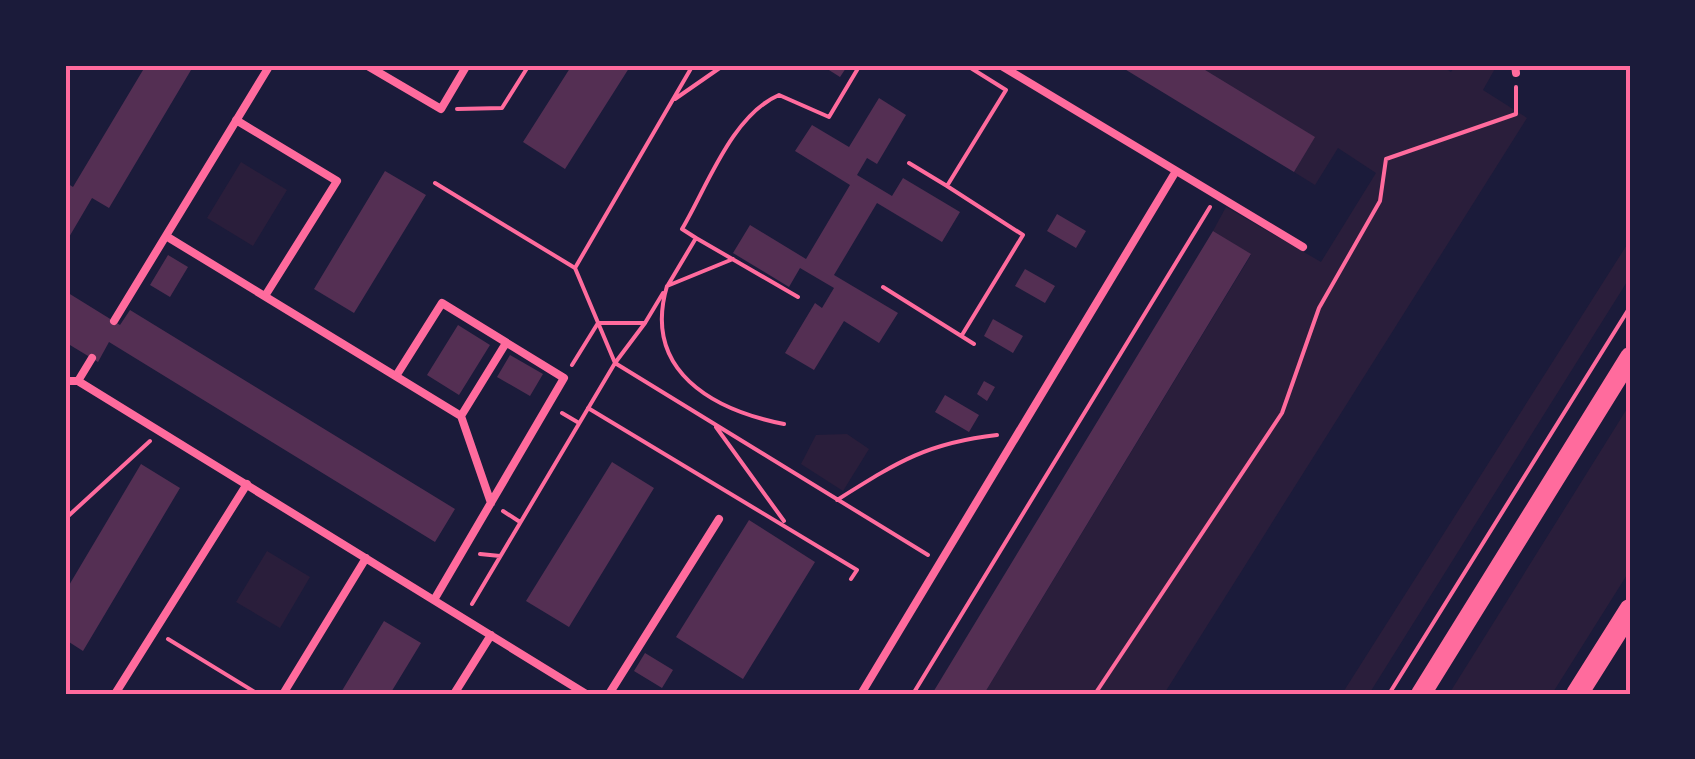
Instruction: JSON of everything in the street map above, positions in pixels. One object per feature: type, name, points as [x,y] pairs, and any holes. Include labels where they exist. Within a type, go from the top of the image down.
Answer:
[{"type":"main road","points":[[1421,694],[1630,357]]},
{"type":"main road","points":[[1578,694],[1630,610]]},
{"type":"lane","points":[[114,321],[270,65]]},
{"type":"lane","points":[[366,65],[440,109],[467,65]]},
{"type":"lane","points":[[1000,65],[1302,248]]},
{"type":"lane","points":[[236,120],[338,182],[266,296]]},
{"type":"lane","points":[[862,694],[1176,171]]},
{"type":"lane","points":[[166,236],[461,416],[491,503]]},
{"type":"lane","points":[[396,376],[442,303],[564,378],[434,600]]},
{"type":"lane","points":[[461,416],[506,343]]},
{"type":"lane","points":[[78,381],[92,358]]},
{"type":"lane","points":[[65,381],[78,381],[586,694]]},
{"type":"lane","points":[[115,694],[246,484]]},
{"type":"lane","points":[[609,694],[719,518]]},
{"type":"lane","points":[[283,694],[366,558]]},
{"type":"lane","points":[[454,694],[491,635]]},
{"type":"path","points":[[440,109],[502,108],[528,65]]},
{"type":"path","points":[[575,268],[693,65]]},
{"type":"path","points":[[673,100],[704,83],[724,65]]},
{"type":"path","points":[[798,297],[682,230],[746,119],[761,102],[779,95],[828,117],[860,65]]},
{"type":"path","points":[[948,186],[1006,90],[966,65]]},
{"type":"path","points":[[1095,694],[1282,413],[1319,308],[1380,202],[1386,159],[1516,114],[1516,69]]},
{"type":"path","points":[[909,163],[1023,235],[962,335]]},
{"type":"path","points":[[436,183],[575,268],[615,363],[940,563]]},
{"type":"path","points":[[913,694],[1217,195]]},
{"type":"path","points":[[464,618],[615,363],[645,324],[696,238]]},
{"type":"path","points":[[733,259],[668,286],[660,308],[664,337],[680,372],[700,394],[740,416],[784,424]]},
{"type":"path","points":[[883,287],[974,344]]},
{"type":"path","points":[[1389,694],[1630,307]]},
{"type":"path","points":[[598,323],[645,324]]},
{"type":"path","points":[[564,378],[598,323]]},
{"type":"path","points":[[588,408],[785,522],[857,570],[851,579]]},
{"type":"path","points":[[714,424],[785,522]]},
{"type":"path","points":[[65,519],[160,432]]},
{"type":"path","points":[[837,500],[913,453],[956,440],[1018,433]]},
{"type":"path","points":[[155,631],[258,694]]},
{"type":"shaded area","points":[[1197,65],[1440,65],[1451,72],[1456,65],[1497,65],[1483,90],[1527,118],[1164,694],[984,694],[1251,255],[1213,231],[1226,207],[1321,262],[1376,173],[1338,148],[1315,185],[1294,172],[1314,137]]},
{"type":"shaded area","points":[[241,162],[287,190],[253,246],[207,218]]},
{"type":"shaded area","points":[[1630,240],[1630,277],[1369,694],[1342,694]]},
{"type":"shaded area","points":[[1630,404],[1630,570],[1552,694],[1449,694]]},
{"type":"shaded area","points":[[847,434],[869,449],[843,491],[801,464],[816,435]]},
{"type":"shaded area","points":[[267,551],[310,577],[280,628],[236,602]]},
{"type":"building","points":[[146,65],[194,65],[109,208],[92,198],[65,244],[65,182],[73,187]]},
{"type":"building","points":[[572,65],[631,65],[565,169],[523,142]]},
{"type":"building","points":[[821,65],[848,65],[840,77]]},
{"type":"building","points":[[1118,65],[1197,65],[1315,137],[1294,172]]},
{"type":"building","points":[[879,98],[906,115],[877,164],[867,158],[857,175],[892,196],[903,178],[960,212],[942,242],[877,203],[834,275],[898,313],[879,343],[844,321],[814,370],[785,353],[815,303],[822,308],[834,288],[800,268],[789,287],[733,253],[750,225],[806,259],[850,185],[795,151],[812,125],[849,147]]},
{"type":"building","points":[[385,171],[426,195],[354,313],[314,289]]},
{"type":"building","points":[[1057,214],[1086,231],[1076,248],[1047,231]]},
{"type":"building","points":[[1213,231],[1251,254],[984,694],[932,694]]},
{"type":"building","points":[[168,255],[188,267],[170,297],[150,285]]},
{"type":"building","points":[[1025,269],[1055,286],[1045,303],[1015,286]]},
{"type":"building","points":[[65,291],[120,325],[130,310],[455,509],[435,542],[109,342],[98,362],[65,342]]},
{"type":"building","points":[[993,319],[1023,336],[1013,353],[984,336]]},
{"type":"building","points":[[458,325],[490,345],[459,395],[427,375]]},
{"type":"building","points":[[510,355],[543,374],[530,396],[497,377]]},
{"type":"building","points":[[984,381],[995,387],[987,401],[977,394]]},
{"type":"building","points":[[945,395],[979,415],[969,432],[935,412]]},
{"type":"building","points":[[612,462],[654,488],[569,627],[526,601]]},
{"type":"building","points":[[141,464],[180,488],[83,651],[69,642],[65,648],[65,592]]},
{"type":"building","points":[[749,520],[815,562],[743,679],[676,637]]},
{"type":"building","points":[[384,621],[421,643],[390,694],[340,694]]},
{"type":"building","points":[[645,653],[673,670],[662,688],[634,671]]}]
